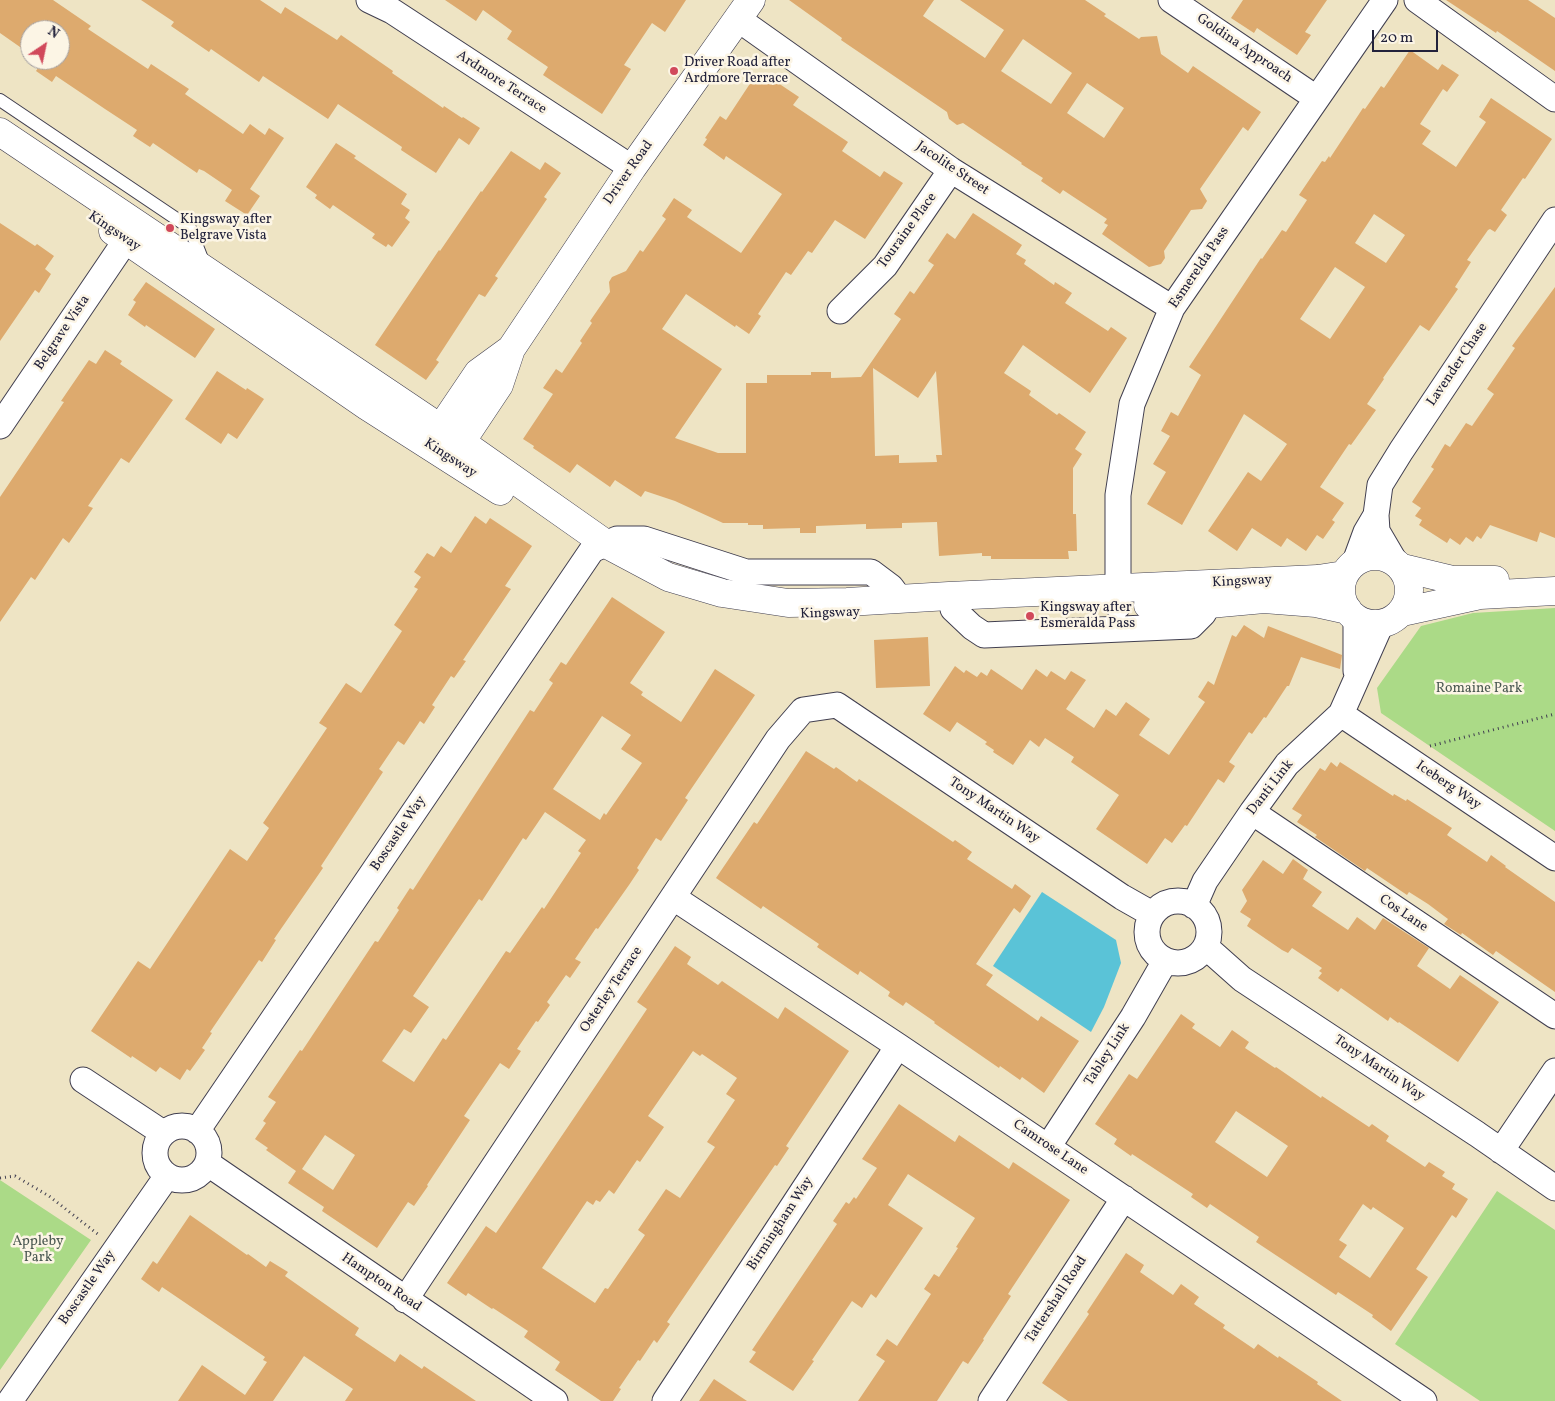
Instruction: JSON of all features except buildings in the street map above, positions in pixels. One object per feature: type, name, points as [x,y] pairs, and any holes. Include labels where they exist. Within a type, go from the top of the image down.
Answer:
[{"type":"main road","name":"Driver Road","points":[[445,444],[478,373],[511,349],[632,168],[744,9]]},
{"type":"main road","name":"Kingsway","points":[[0,132],[208,272],[445,444],[599,547],[639,578],[693,600],[778,615],[808,616],[953,609],[1118,597],[1318,579],[1350,568],[1364,557],[1374,555],[1384,556],[1398,564],[1453,580],[1487,581],[1555,576]]},
{"type":"main road","name":"Kingsway","points":[[0,154],[367,406],[445,444]]},
{"type":"main road","name":"Kingsway","points":[[599,547],[668,577],[722,594],[788,603],[959,595],[1118,597],[1209,604],[1264,599],[1316,603],[1372,616],[1480,594],[1555,591]]},
{"type":"main road","points":[[1350,568],[1341,584],[1343,602],[1372,616],[1408,602],[1410,590],[1408,579],[1398,564]]},
{"type":"street","name":"Ardmore Terrace","points":[[369,0],[392,11],[632,168]]},
{"type":"street","name":"Goldina Approach","points":[[1171,0],[1316,98]]},
{"type":"street","name":"Esmerelda Pass","points":[[1118,597],[1118,495],[1132,404],[1172,308],[1385,0]]},
{"type":"street","points":[[1417,0],[1555,99]]},
{"type":"street","name":"Jacolite Street","points":[[744,9],[952,170],[1172,308]]},
{"type":"street","name":"Touraine Place","points":[[840,311],[885,266],[952,170]]},
{"type":"street","name":"Lavender Chase","points":[[1398,564],[1377,531],[1376,515],[1380,485],[1555,220]]},
{"type":"street","name":"Belgrave Vista","points":[[0,426],[126,240]]},
{"type":"street","name":"Lavender Chase","points":[[1350,568],[1376,515]]},
{"type":"street","name":"Boscastle Way","points":[[197,1131],[599,547]]},
{"type":"street","name":"Kingsway","points":[[953,609],[972,627],[984,635],[1191,626],[1203,614],[1209,604]]},
{"type":"street","name":"Danti Link","points":[[1194,906],[1205,881],[1286,764],[1341,714],[1356,678],[1372,616]]},
{"type":"street","name":"Osterley Terrace","points":[[405,1300],[778,739],[803,710],[837,706]]},
{"type":"street","name":"Tony Martin Way","points":[[837,706],[1122,897],[1152,914]]},
{"type":"street","name":"Iceberg Way","points":[[1341,714],[1555,858]]},
{"type":"street","name":"Cos Lane","points":[[1252,812],[1555,1016]]},
{"type":"street","name":"Camrose Lane","points":[[674,898],[898,1046],[1424,1401]]},
{"type":"street","points":[[1170,902],[1181,902],[1194,906],[1203,914],[1208,923],[1209,936],[1206,947],[1197,957],[1187,962],[1176,964],[1165,961],[1157,956],[1150,947],[1147,936],[1148,924],[1152,914],[1170,902]]},
{"type":"street","name":"Tony Martin Way","points":[[1206,947],[1242,979],[1555,1188]]},
{"type":"street","name":"Tabley Link","points":[[1048,1147],[1133,1017],[1165,961]]},
{"type":"street","name":"Birmingham Way","points":[[664,1401],[898,1046]]},
{"type":"street","points":[[1502,1151],[1555,1071]]},
{"type":"street","points":[[83,1080],[163,1133]]},
{"type":"street","points":[[180,1126],[189,1127],[204,1137],[208,1145],[209,1154],[202,1172],[185,1180],[176,1180],[167,1176],[155,1160],[154,1151],[157,1141],[163,1133],[170,1128],[180,1126]]},
{"type":"street","name":"Hampton Road","points":[[207,1163],[555,1401]]},
{"type":"street","name":"Boscastle Way","points":[[19,1398],[167,1176]]},
{"type":"street","name":"Tattershall Road","points":[[991,1401],[1124,1198]]},
{"type":"lane","points":[[0,100],[190,228],[208,272]]},
{"type":"path","points":[[1430,746],[1555,714]]},
{"type":"path","points":[[0,1178],[15,1176],[49,1196],[102,1237]]},
{"type":"green space","name":"Romaine Park","points":[[1555,608],[1555,831],[1381,713],[1377,688],[1421,626],[1473,613]]},
{"type":"green space","name":"Appleby Park","points":[[0,1180],[91,1240],[0,1370]]},
{"type":"green space","points":[[1497,1191],[1555,1230],[1555,1401],[1480,1401],[1395,1344]]},
{"type":"water","points":[[1042,892],[1116,940],[1121,963],[1104,1007],[1091,1032],[993,966]]},
{"type":"place","name":"Driver Road after Ardmore Terrace","points":[[674,71]]},
{"type":"place","name":"Kingsway after Belgrave Vista","points":[[170,228]]},
{"type":"place","name":"Kingsway after Esmeralda Pass","points":[[1030,616]]}]
